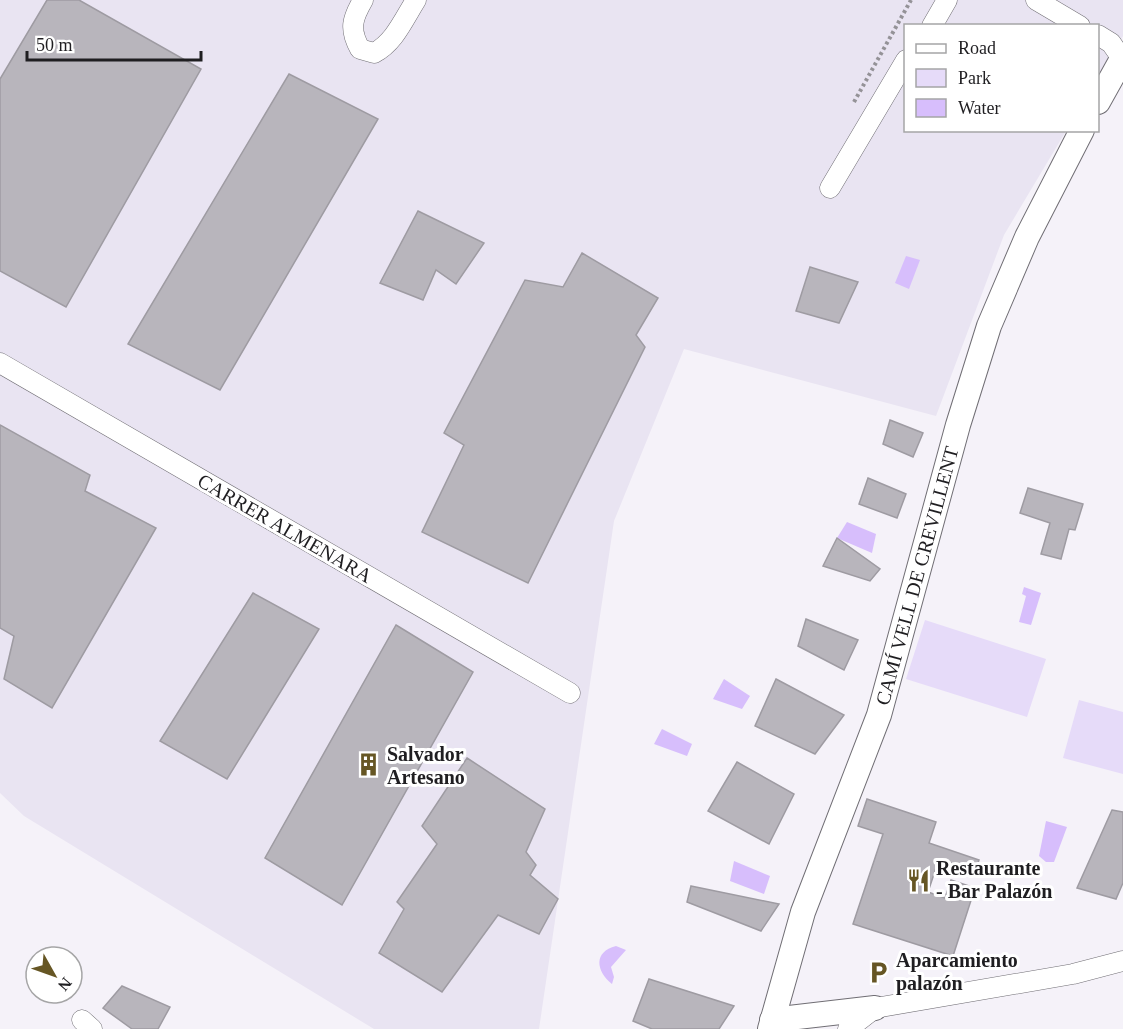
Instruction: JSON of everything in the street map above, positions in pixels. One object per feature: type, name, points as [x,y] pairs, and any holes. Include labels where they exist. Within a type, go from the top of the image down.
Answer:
[{"type":"street","points":[[363,0],[353,17],[352,33],[360,49],[374,53],[384,48],[394,36],[416,0]]},
{"type":"street","points":[[920,24],[930,0]]},
{"type":"street","points":[[933,24],[947,0]]},
{"type":"street","points":[[1035,0],[1077,24]]},
{"type":"street","points":[[1099,36],[1111,43],[1123,58],[1099,100]]},
{"type":"street","points":[[830,188],[904,63]]},
{"type":"street","name":"CAMÍ VELL DE CREVILLENT","points":[[771,1024],[803,912],[879,715],[958,425],[989,327],[1027,237],[1081,132]]},
{"type":"street","name":"CARRER ALMENARA","points":[[0,363],[570,693]]},
{"type":"street","points":[[771,1024],[802,1023],[875,1008],[1074,974],[1123,961]]},
{"type":"street","points":[[848,1029],[875,1008]]},
{"type":"path","points":[[850,109],[911,0]]},
{"type":"shaded area","points":[[0,0],[1123,0],[1123,36],[1099,76],[1099,24],[904,24],[904,132],[1065,132],[1004,235],[936,416],[684,349],[614,521],[539,1029],[374,1029],[24,816],[0,793]]},
{"type":"green space","points":[[925,620],[1046,659],[1027,717],[906,679]]},
{"type":"green space","points":[[1079,700],[1123,712],[1123,774],[1063,758]]},
{"type":"water","points":[[906,256],[920,260],[909,289],[895,283]]},
{"type":"water","points":[[847,522],[876,534],[872,553],[837,538]]},
{"type":"water","points":[[1024,587],[1041,593],[1031,625],[1019,622],[1026,596],[1022,594]]},
{"type":"water","points":[[724,679],[750,696],[742,709],[713,699]]},
{"type":"water","points":[[662,729],[692,744],[687,756],[654,744]]},
{"type":"water","points":[[1046,821],[1067,827],[1054,862],[1046,862],[1039,856]]},
{"type":"water","points":[[734,861],[770,876],[764,894],[730,881]]},
{"type":"water","points":[[616,946],[626,950],[611,967],[614,977],[612,984],[600,968],[599,962],[603,953]]},
{"type":"building","points":[[47,0],[79,0],[201,69],[66,307],[0,271],[0,79]]},
{"type":"building","points":[[289,74],[378,119],[220,390],[128,344]]},
{"type":"building","points":[[418,211],[484,243],[456,284],[436,270],[423,300],[380,283]]},
{"type":"building","points":[[582,253],[658,298],[636,335],[645,347],[528,583],[422,532],[464,445],[444,433],[525,280],[563,287]]},
{"type":"building","points":[[810,267],[858,282],[839,323],[796,311]]},
{"type":"building","points":[[890,420],[923,433],[913,457],[883,444]]},
{"type":"building","points":[[0,425],[90,475],[85,491],[156,528],[52,708],[4,679],[14,636],[0,628]]},
{"type":"building","points":[[868,478],[906,494],[897,518],[859,504]]},
{"type":"building","points":[[1028,488],[1083,504],[1075,530],[1069,529],[1061,559],[1041,554],[1050,523],[1020,513]]},
{"type":"building","points":[[837,538],[880,569],[870,581],[823,566]]},
{"type":"building","points":[[253,593],[319,629],[227,779],[160,741]]},
{"type":"building","points":[[806,619],[858,640],[844,670],[798,646]]},
{"type":"building","name":"Salvador Artesano","points":[[396,625],[473,672],[342,905],[265,858]]},
{"type":"building","points":[[776,679],[844,715],[815,754],[755,726]]},
{"type":"building","points":[[467,758],[545,809],[526,852],[536,865],[530,875],[558,899],[539,934],[498,915],[442,992],[379,953],[404,909],[397,902],[437,844],[422,826]]},
{"type":"building","points":[[737,762],[794,794],[769,844],[708,811]]},
{"type":"building","points":[[867,799],[936,822],[929,843],[979,860],[975,871],[939,859],[928,892],[945,898],[951,880],[975,888],[953,956],[853,924],[883,834],[858,826]]},
{"type":"building","points":[[1112,810],[1123,812],[1123,883],[1116,899],[1077,888]]},
{"type":"building","points":[[691,886],[779,904],[761,931],[687,902]]},
{"type":"building","points":[[649,979],[734,1006],[719,1029],[652,1029],[633,1021]]},
{"type":"building","points":[[122,986],[170,1007],[158,1029],[132,1029],[103,1008]]},
{"type":"place","name":"Salvador Artesano","points":[[369,765]]},
{"type":"place","name":"Restaurante - Bar Palazón","points":[[918,880]]},
{"type":"place","name":"Aparcamiento palazón","points":[[878,972]]}]
